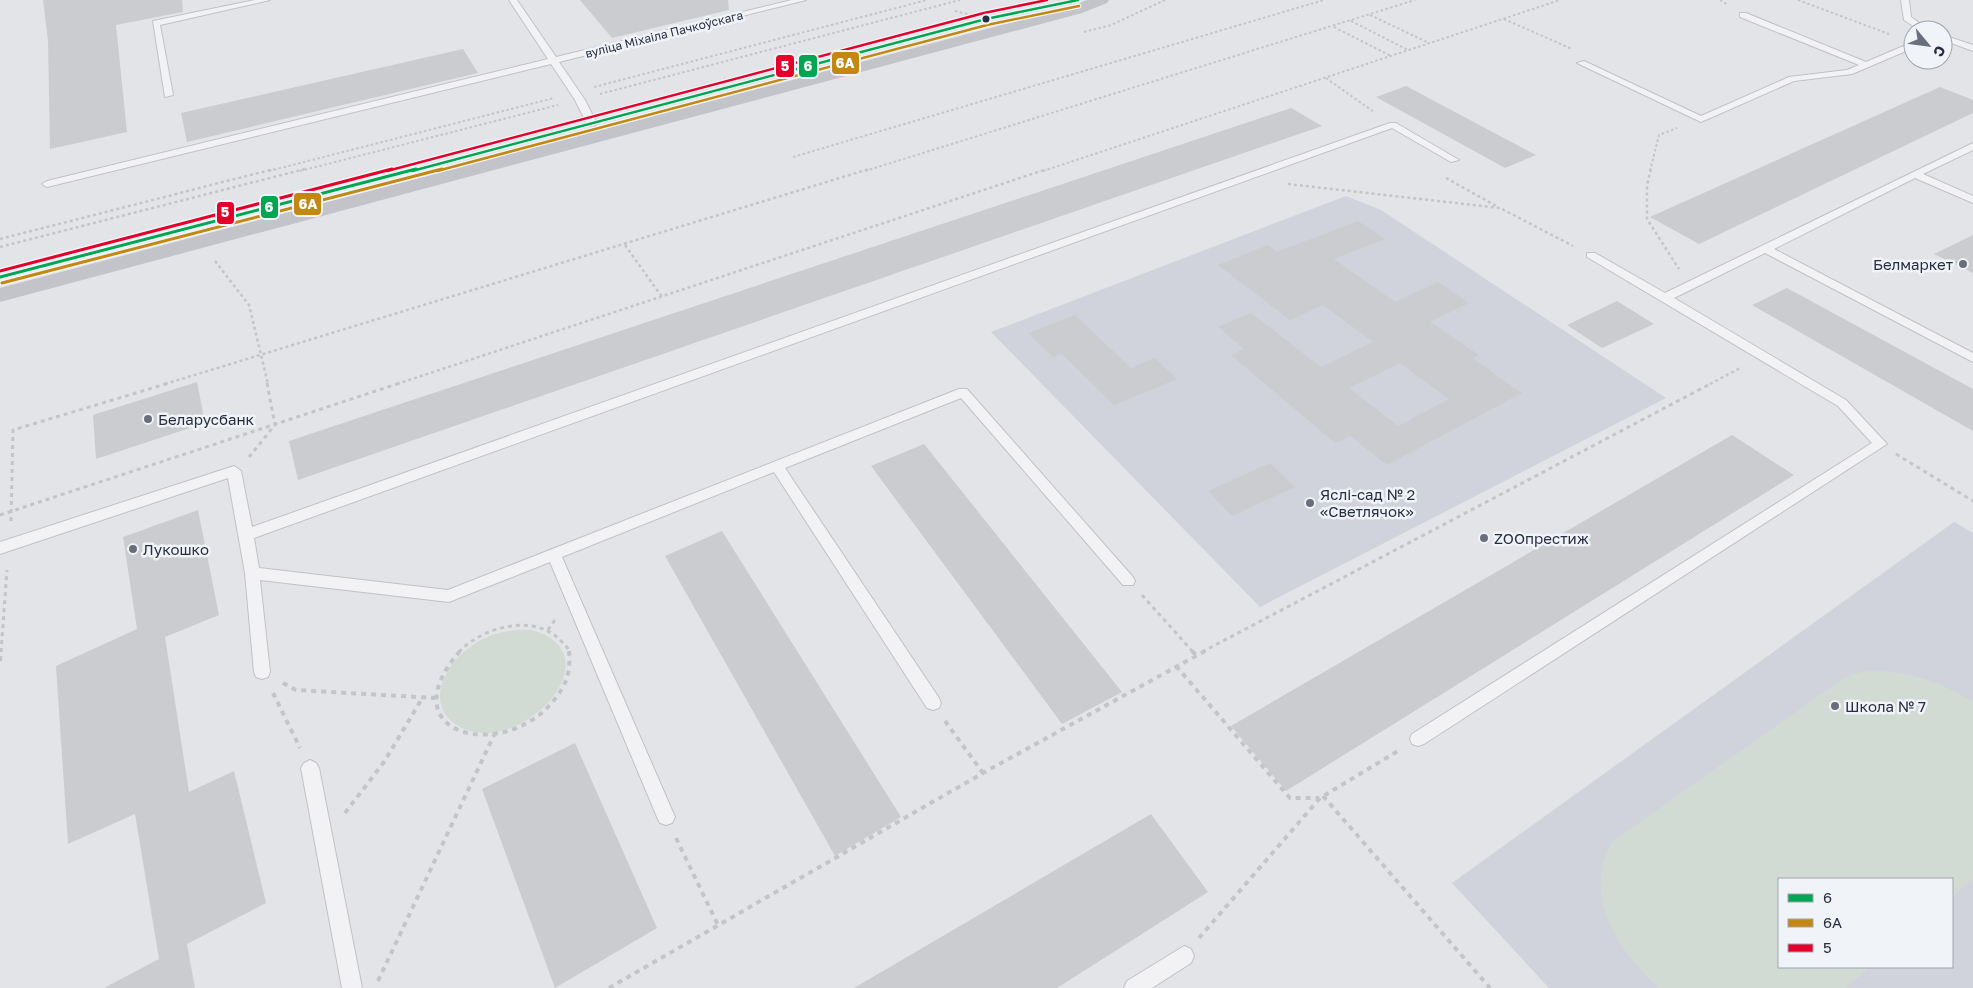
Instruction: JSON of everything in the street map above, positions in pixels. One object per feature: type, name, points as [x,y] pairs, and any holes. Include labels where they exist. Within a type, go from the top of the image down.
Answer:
[{"type":"main road","points":[[0,277],[592,124],[986,19],[1078,0]]},
{"type":"main road","points":[[0,295],[1057,15],[1101,0]]},
{"type":"lane","points":[[168,95],[156,23],[266,0]]},
{"type":"lane","points":[[512,0],[555,60],[592,124]]},
{"type":"lane","name":"вуліца Міхаіла Пачкоўскага","points":[[47,184],[802,0]]},
{"type":"lane","points":[[1905,0],[1907,18],[1910,20]]},
{"type":"lane","points":[[1743,15],[1867,65]]},
{"type":"lane","points":[[1953,41],[1973,48]]},
{"type":"lane","points":[[1581,63],[1701,119],[1792,79],[1849,72],[1903,49]]},
{"type":"lane","points":[[246,535],[1393,125],[1454,160]]},
{"type":"lane","points":[[1665,298],[1973,146]]},
{"type":"lane","points":[[1916,175],[1973,200]]},
{"type":"lane","points":[[1766,249],[1973,358]]},
{"type":"lane","points":[[1418,739],[1880,444],[1842,403],[1591,254]]},
{"type":"lane","points":[[252,573],[449,596],[963,392],[1128,581]]},
{"type":"lane","points":[[777,466],[933,703]]},
{"type":"lane","points":[[4,547],[234,471],[252,573],[262,672]]},
{"type":"lane","points":[[554,554],[666,817]]},
{"type":"lane","points":[[310,768],[352,988]]},
{"type":"lane","points":[[1134,988],[1184,956]]},
{"type":"path","points":[[0,247],[577,96],[927,0]]},
{"type":"path","points":[[0,239],[960,0]]},
{"type":"path","points":[[793,157],[1324,0]]},
{"type":"path","points":[[0,661],[4,547],[11,511],[13,430],[625,246],[930,149],[1415,0]]},
{"type":"path","points":[[0,515],[1560,0]]},
{"type":"path","points":[[1798,0],[1895,36]]},
{"type":"path","points":[[1370,14],[1429,44]]},
{"type":"path","points":[[1351,21],[1409,50]]},
{"type":"path","points":[[1334,26],[1391,56]]},
{"type":"path","points":[[1326,78],[1393,125]]},
{"type":"path","points":[[1690,286],[1647,219],[1647,185],[1659,135],[1701,119]]},
{"type":"path","points":[[1454,160],[1435,172],[1500,208],[1591,254]]},
{"type":"path","points":[[1242,179],[1500,208]]},
{"type":"path","points":[[625,246],[662,297]]},
{"type":"path","points":[[211,256],[249,305],[262,354],[275,424],[236,474]]},
{"type":"path","points":[[609,988],[983,773],[1176,666],[1763,356]]},
{"type":"path","points":[[1880,444],[1973,500]]},
{"type":"path","points":[[1128,581],[1197,656]]},
{"type":"path","points":[[537,627],[557,635],[568,650],[571,659],[568,680],[556,702],[534,720],[514,730],[494,735],[468,734],[457,730],[441,717],[435,698],[438,681],[446,665],[454,656],[475,639],[500,628],[537,627]]},
{"type":"path","points":[[1176,666],[1290,798],[1322,797]]},
{"type":"path","points":[[262,672],[296,690],[435,698]]},
{"type":"path","points":[[262,672],[310,768]]},
{"type":"path","points":[[324,841],[384,762],[423,697]]},
{"type":"path","points":[[933,703],[983,773]]},
{"type":"path","points":[[375,988],[494,735]]},
{"type":"path","points":[[1184,956],[1322,797],[1418,739]]},
{"type":"path","points":[[1322,797],[1490,988]]},
{"type":"path","points":[[666,817],[718,926]]},
{"type":"shaded area","name":"Яслі-сад № 2 «Светлячок»","points":[[1346,196],[1381,210],[1666,398],[1260,607],[991,332]]},
{"type":"shaded area","name":"Школа № 7","points":[[1954,522],[1973,533],[1973,988],[1549,988],[1452,883]]},
{"type":"shaded area","points":[[531,630],[555,642],[565,659],[563,679],[551,699],[532,716],[509,729],[484,733],[460,727],[448,718],[442,708],[440,697],[442,685],[454,662],[473,645],[487,637],[508,631]]},
{"type":"shaded area","points":[[1883,671],[1910,675],[1936,683],[1973,702],[1973,879],[1953,896],[1953,878],[1778,878],[1778,968],[1869,968],[1845,988],[1659,988],[1630,957],[1608,921],[1602,902],[1600,883],[1603,863],[1612,842],[1841,680],[1853,674]]},
{"type":"building","points":[[43,0],[182,0],[183,12],[116,25],[127,132],[50,149],[48,41]]},
{"type":"building","points":[[580,0],[728,0],[729,10],[612,38]]},
{"type":"building","points":[[463,49],[478,73],[187,142],[181,113]]},
{"type":"building","points":[[1406,86],[1536,155],[1505,168],[1376,97]]},
{"type":"building","points":[[1940,87],[1973,100],[1973,113],[1699,244],[1650,217]]},
{"type":"building","points":[[1291,108],[1322,126],[298,480],[289,441]]},
{"type":"building","points":[[1358,221],[1385,239],[1334,259],[1395,302],[1438,282],[1469,303],[1430,322],[1479,355],[1472,358],[1522,393],[1387,465],[1350,436],[1335,443],[1231,355],[1244,349],[1218,327],[1251,313],[1321,367],[1373,342],[1323,305],[1290,320],[1218,265],[1268,245],[1277,252]],"holes":[[[1400,363],[1449,399],[1398,426],[1349,388]]]},
{"type":"building","name":"Белмаркет","points":[[1973,235],[1973,273],[1934,254]]},
{"type":"building","points":[[1787,288],[1973,389],[1973,431],[1752,305]]},
{"type":"building","points":[[1617,301],[1654,324],[1602,348],[1567,325]]},
{"type":"building","points":[[1075,315],[1131,368],[1155,358],[1177,379],[1114,405],[1062,354],[1053,357],[1028,333]]},
{"type":"building","name":"Беларусбанк","points":[[197,382],[205,423],[96,459],[93,415]]},
{"type":"building","points":[[1732,435],[1794,475],[1286,791],[1231,726]]},
{"type":"building","points":[[924,444],[1122,692],[1062,724],[871,466]]},
{"type":"building","points":[[1270,463],[1295,487],[1232,516],[1208,491]]},
{"type":"building","points":[[198,510],[219,615],[165,637],[189,792],[234,771],[266,903],[187,944],[195,988],[104,988],[159,959],[135,814],[68,844],[56,666],[137,629],[123,537]]},
{"type":"building","points":[[722,531],[901,817],[835,856],[665,556]]},
{"type":"building","points":[[575,743],[657,928],[555,988],[482,789]]},
{"type":"building","points":[[1151,814],[1208,892],[1057,988],[854,988]]},
{"type":"transit line","name":"5","points":[[0,271],[590,118],[984,13],[1047,0]]},
{"type":"transit line","name":"6","points":[[0,277],[592,124],[986,19],[1078,0]]},
{"type":"transit line","name":"6А","points":[[2,283],[594,130],[987,25],[1079,6]]},
{"type":"place","name":"Белмаркет","points":[[1963,264]]},
{"type":"place","name":"Беларусбанк","points":[[148,419]]},
{"type":"place","name":"Яслі-сад № 2 «Светлячок»","points":[[1310,503]]},
{"type":"place","name":"ZOOпрестиж","points":[[1484,538]]},
{"type":"place","name":"Лукошко","points":[[133,549]]},
{"type":"place","name":"Школа № 7","points":[[1835,706]]}]
